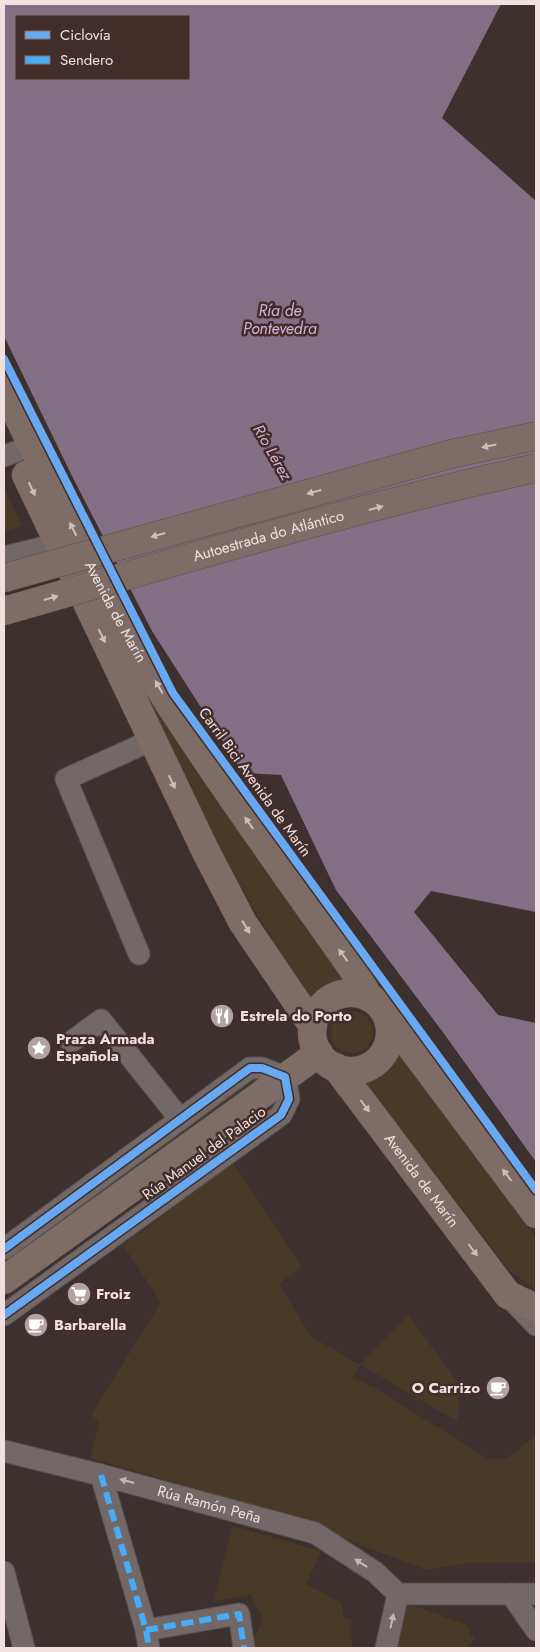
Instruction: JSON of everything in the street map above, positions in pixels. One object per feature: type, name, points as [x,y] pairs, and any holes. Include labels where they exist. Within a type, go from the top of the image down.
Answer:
[{"type":"highway","name":"Avenida de Marín","points":[[4,387],[107,598],[165,698],[244,816],[377,1006],[536,1214]]},
{"type":"highway","name":"Autoestrada do Atlántico","points":[[4,578],[451,454],[536,436]]},
{"type":"highway","name":"Avenida de Marín","points":[[7,446],[58,544],[206,852],[243,923],[313,1026]]},
{"type":"highway","name":"Autoestrada do Atlántico","points":[[4,611],[185,559],[459,485],[536,468]]},
{"type":"highway","points":[[345,993],[357,993],[377,1006],[390,1028],[389,1040],[385,1051],[378,1060],[358,1070],[346,1070],[327,1060],[315,1044],[313,1026],[317,1014],[324,1004],[333,997],[345,993]]},
{"type":"highway","name":"Avenida de Marín","points":[[327,1060],[508,1295],[536,1308]]},
{"type":"highway","name":"Rúa Manuel del Palacio","points":[[11,1259],[285,1076],[327,1060]]},
{"type":"street","points":[[4,557],[58,544]]},
{"type":"street","points":[[140,954],[66,779],[152,740]]},
{"type":"street","points":[[71,1042],[101,1020],[180,1119]]},
{"type":"street","name":"Rúa Manuel del Palacio","points":[[4,1316],[281,1115],[289,1099],[285,1076],[262,1068],[250,1068],[180,1119],[11,1259]]},
{"type":"street","name":"Avenida de Marín","points":[[508,1295],[536,1325]]},
{"type":"street","name":"Rúa Ramón Peña","points":[[4,1451],[101,1474],[315,1533],[375,1572],[398,1594]]},
{"type":"street","points":[[101,1474],[147,1639],[238,1614],[244,1648]]},
{"type":"street","points":[[4,1572],[24,1648]]},
{"type":"street","points":[[386,1648],[398,1594],[536,1594]]},
{"type":"street","points":[[511,1594],[536,1630]]},
{"type":"shaded area","points":[[4,488],[22,526],[4,531]]},
{"type":"shaded area","points":[[106,623],[352,979],[327,984],[308,1001],[225,860]]},
{"type":"shaded area","points":[[352,1011],[367,1017],[373,1032],[367,1047],[352,1053],[337,1047],[331,1032],[337,1017]]},
{"type":"shaded area","points":[[401,1055],[536,1238],[536,1289],[511,1272],[363,1081],[388,1069]]},
{"type":"shaded area","points":[[255,1072],[262,1075],[260,1081],[25,1253],[28,1240]]},
{"type":"shaded area","points":[[233,1162],[301,1267],[279,1284],[310,1336],[360,1365],[408,1315],[461,1387],[457,1421],[361,1365],[352,1377],[373,1387],[488,1459],[508,1458],[536,1435],[536,1562],[470,1563],[427,1570],[335,1535],[314,1523],[91,1458],[99,1424],[92,1414],[161,1302],[123,1245]]},
{"type":"shaded area","points":[[232,1526],[321,1551],[306,1584],[341,1603],[344,1618],[351,1620],[352,1648],[247,1648],[263,1621],[253,1601],[252,1594],[214,1601]]},
{"type":"shaded area","points":[[405,1603],[465,1624],[471,1629],[469,1633],[475,1639],[466,1648],[393,1648]]},
{"type":"water","name":"Ría de Pontevedra","points":[[4,4],[501,4],[442,118],[536,201],[536,912],[431,891],[414,912],[498,1015],[536,1023],[536,1162],[445,1035],[336,890],[281,775],[243,773],[152,631],[73,478],[4,336]]},
{"type":"marked path","points":[[101,1475],[146,1630],[149,1648]]},
{"type":"marked path","points":[[146,1630],[239,1614],[244,1648]]},
{"type":"cycle path","name":"Carril Bici Avenida de Marín","points":[[4,359],[173,693],[536,1190]]},
{"type":"cycle path","points":[[4,1249],[250,1068],[262,1068],[285,1077],[289,1099],[281,1115],[4,1315]]},
{"type":"place","name":"Estrela do Porto","points":[[222,1016]]},
{"type":"place","name":"Praza Armada Española","points":[[39,1048]]},
{"type":"place","name":"Froiz","points":[[79,1294]]},
{"type":"place","name":"Barbarella","points":[[36,1325]]},
{"type":"place","name":"O Carrizo","points":[[498,1388]]},
{"type":"water label","name":"Río Lérez","points":[[273,452]]}]
